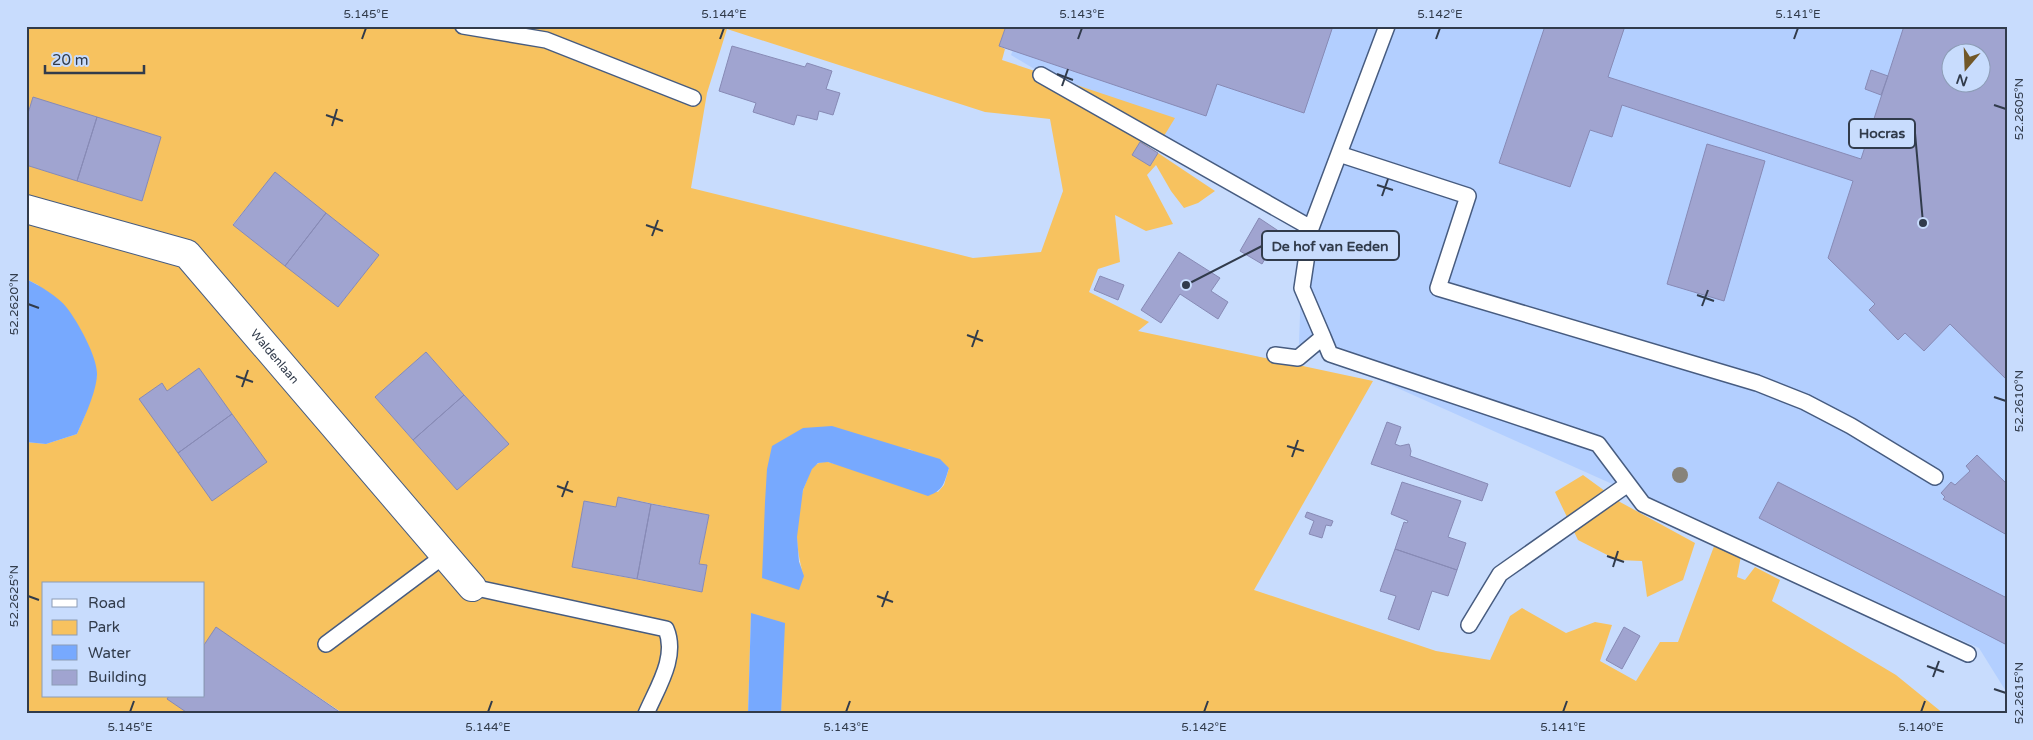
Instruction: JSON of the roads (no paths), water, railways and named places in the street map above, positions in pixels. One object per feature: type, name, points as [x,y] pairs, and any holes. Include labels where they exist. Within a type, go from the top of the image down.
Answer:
[{"type":"street","name":"Waldenlaan","points":[[26,209],[187,254],[472,586]]},
{"type":"lane","points":[[463,26],[546,40],[693,98]]},
{"type":"lane","points":[[1387,26],[1312,228],[1302,288],[1330,354],[1598,444],[1643,504],[1968,654]]},
{"type":"lane","points":[[1041,75],[1312,228]]},
{"type":"lane","points":[[1339,154],[1468,196],[1438,288],[1757,383],[1804,402],[1851,426],[1935,477]]},
{"type":"lane","points":[[1275,355],[1298,358],[1323,337]]},
{"type":"lane","points":[[1469,624],[1500,574],[1628,484]]},
{"type":"lane","points":[[326,644],[445,555]]},
{"type":"lane","points":[[472,586],[666,629],[670,640],[668,663],[646,714]]},
{"type":"water","points":[[26,279],[54,295],[67,308],[86,340],[94,359],[97,375],[89,405],[77,434],[46,444],[26,442]]},
{"type":"water","points":[[832,426],[940,459],[949,468],[944,482],[937,491],[928,496],[828,462],[818,463],[812,469],[803,490],[797,537],[799,562],[804,576],[799,590],[762,578],[767,469],[772,446],[803,428]]},
{"type":"water","points":[[751,613],[785,623],[781,714],[748,714]]},
{"type":"place","name":"Hocras","points":[[1923,223]]},
{"type":"place","name":"De hof van Eeden","points":[[1186,285]]}]
